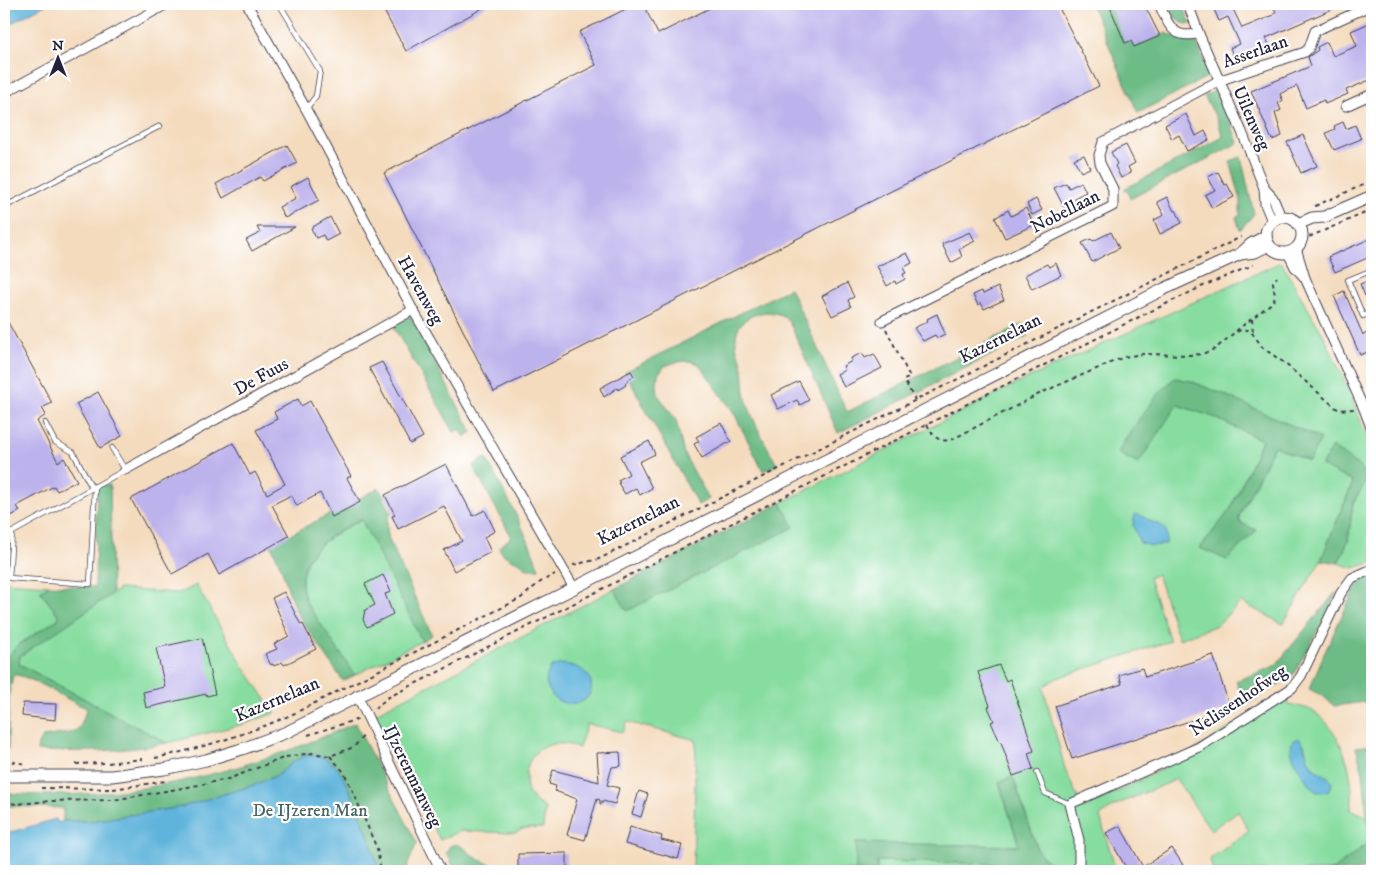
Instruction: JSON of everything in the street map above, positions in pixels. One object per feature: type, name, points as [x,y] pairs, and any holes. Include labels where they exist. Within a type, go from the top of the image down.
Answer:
[{"type":"street","points":[[4,93],[167,4]]},
{"type":"street","name":"Havenweg","points":[[246,4],[306,109],[413,310],[574,588]]},
{"type":"street","points":[[1159,4],[1166,20],[1175,31],[1182,35],[1198,34]]},
{"type":"street","name":"Uilenweg","points":[[1188,4],[1198,34],[1242,132],[1264,188],[1273,198],[1277,219]]},
{"type":"street","name":"Asserlaan","points":[[1218,81],[1305,52],[1309,48],[1315,31],[1372,4]]},
{"type":"street","name":"Nobellaan","points":[[882,320],[1114,206],[1114,189],[1100,163],[1099,155],[1103,142],[1218,81]]},
{"type":"street","points":[[1346,106],[1372,94]]},
{"type":"street","points":[[1372,196],[1324,217],[1316,225],[1297,239],[1277,252],[1267,240],[1267,229],[1277,219],[1293,219],[1297,239],[1295,268],[1305,278],[1364,408],[1372,430]]},
{"type":"street","name":"Kazernelaan","points":[[4,776],[112,776],[164,769],[198,762],[242,749],[287,732],[1164,288],[1240,254],[1251,244],[1267,240]]},
{"type":"street","name":"De Fuus","points":[[124,470],[413,310]]},
{"type":"street","name":"Nelissenhofweg","points":[[1070,804],[1200,747],[1292,688],[1301,676],[1341,593],[1352,578],[1372,569]]},
{"type":"street","name":"IJzerenmanweg","points":[[357,695],[441,871]]},
{"type":"street","points":[[1070,804],[1078,840],[1080,871]]},
{"type":"lane","points":[[273,4],[280,5],[320,71],[316,96],[306,109]]},
{"type":"lane","points":[[4,207],[160,126]]},
{"type":"lane","points":[[1370,271],[1348,280],[1363,316],[1372,312]]},
{"type":"lane","points":[[12,532],[9,578],[90,584],[94,487],[73,452],[55,442],[44,423]]},
{"type":"lane","points":[[4,537],[124,470],[112,448]]},
{"type":"lane","points":[[1037,772],[1045,793],[1070,804]]},
{"type":"path","points":[[1314,207],[1372,181]]},
{"type":"path","points":[[1297,239],[1372,210]]},
{"type":"path","name":"Kazernelaan","points":[[152,758],[194,749],[262,727],[291,715],[521,598],[539,583],[563,570],[574,565],[599,559],[1242,236]]},
{"type":"path","points":[[366,716],[387,698],[1201,287],[1255,264]]},
{"type":"path","points":[[928,424],[932,435],[938,440],[951,440],[1044,392],[1124,357],[1143,354],[1190,355],[1215,350],[1272,302],[1275,297],[1273,282],[1277,277]]},
{"type":"path","points":[[1252,318],[1253,334]]},
{"type":"path","points":[[882,320],[910,377],[904,380],[915,400]]},
{"type":"path","points":[[1234,333],[1248,330],[1263,348],[1283,362],[1339,410],[1364,408]]},
{"type":"path","points":[[4,802],[16,804],[51,801],[113,800],[183,788],[228,778],[286,757],[312,753],[330,756],[354,746],[371,727]]},
{"type":"path","points":[[330,756],[343,771],[352,789],[377,849],[381,871]]},
{"type":"path","points":[[68,764],[107,763],[143,759]]},
{"type":"path","points":[[4,760],[29,764]]},
{"type":"green space","points":[[1091,4],[1119,4],[1138,45],[1165,33],[1197,43],[1209,76],[1138,113]]},
{"type":"green space","points":[[1169,4],[1182,4],[1191,24],[1179,21]]},
{"type":"green space","points":[[1219,89],[1238,143],[1130,199],[1129,193],[1124,189],[1223,137],[1217,119],[1204,96]]},
{"type":"green space","points":[[1241,157],[1254,214],[1240,230],[1236,217],[1240,215],[1240,197],[1230,161]]},
{"type":"green space","points":[[1281,262],[1325,338],[1346,384],[1372,450],[1372,563],[1353,568],[1338,563],[1348,541],[1353,503],[1363,485],[1353,482],[1321,560],[1283,624],[1241,602],[1217,625],[1179,639],[1157,574],[1149,578],[1170,641],[1057,678],[1043,687],[1065,769],[1083,809],[1160,770],[1282,694],[1288,705],[1311,710],[1324,720],[1333,731],[1340,743],[1349,770],[1352,797],[1351,810],[1367,816],[1370,842],[1331,871],[1213,871],[1210,859],[1249,831],[1238,811],[1211,830],[1176,779],[1124,801],[1100,817],[1116,871],[1067,871],[1048,862],[1038,851],[1013,777],[999,782],[1019,846],[857,843],[856,871],[693,871],[696,740],[627,722],[623,732],[587,724],[579,748],[570,745],[553,744],[538,750],[533,756],[528,763],[526,773],[527,788],[531,797],[545,808],[543,828],[522,829],[515,833],[460,831],[440,840],[374,714],[614,589],[627,610],[793,527],[781,503],[1020,382]],"holes":[[[1175,378],[1190,381],[1232,398],[1274,446],[1239,516],[1240,522],[1256,531],[1226,558],[1201,548],[1230,510],[1262,440],[1211,416],[1177,405],[1124,441],[1169,383]],[[1304,744],[1311,763],[1319,772],[1331,780],[1331,788],[1291,750]]]},
{"type":"green space","points":[[790,288],[847,412],[1023,324],[1028,336],[838,433],[789,321],[779,314],[770,312],[751,316],[739,327],[736,337],[737,349],[742,363],[747,402],[777,465],[763,471],[734,413],[699,364],[690,361],[676,362],[665,366],[658,374],[658,395],[676,420],[684,454],[709,499],[698,505],[625,372]]},
{"type":"green space","points":[[410,316],[472,432],[465,437],[460,429],[454,432],[393,326]]},
{"type":"green space","points":[[1175,378],[1190,381],[1223,394],[1321,439],[1309,461],[1274,446],[1239,516],[1239,522],[1256,530],[1227,560],[1200,548],[1230,510],[1262,440],[1211,416],[1177,405],[1138,464],[1118,453],[1144,413]]},
{"type":"green space","points":[[1332,447],[1362,468],[1365,477],[1364,485],[1353,503],[1348,541],[1338,563],[1321,560],[1353,482],[1321,466]]},
{"type":"green space","points":[[486,458],[522,526],[539,569],[527,569],[504,555],[499,547],[511,536],[473,466]]},
{"type":"green space","points":[[110,485],[112,594],[20,656],[19,664],[167,743],[102,751],[37,751],[38,744],[43,737],[75,732],[81,725],[87,708],[28,678],[13,675],[9,694],[8,749],[4,749],[4,661],[18,645],[58,619],[59,616],[40,591],[49,585],[95,587],[97,486]]},
{"type":"green space","points":[[379,488],[391,512],[387,522],[389,540],[432,635],[422,641],[361,519],[335,534],[314,551],[302,574],[302,588],[307,604],[355,675],[343,681],[293,604],[281,567],[271,545]]},
{"type":"green space","points":[[781,503],[794,527],[627,611],[614,589]]},
{"type":"green space","points":[[362,519],[422,641],[355,675],[307,604],[302,588],[303,574],[307,561],[314,551],[336,534]]},
{"type":"green space","points":[[1372,576],[1372,701],[1334,706],[1323,696],[1309,689],[1355,588],[1363,579]]},
{"type":"green space","points":[[4,582],[49,585],[40,591],[59,616],[58,619],[18,645],[4,661]]},
{"type":"green space","points":[[196,585],[242,664],[275,713],[244,724],[167,743],[19,664],[20,656],[119,589],[176,593]]},
{"type":"green space","points":[[1336,592],[1326,616],[1293,675],[1245,706],[1236,681],[1275,666]]},
{"type":"green space","points":[[355,723],[417,843],[407,871],[378,871],[378,867],[293,762],[278,775],[254,785],[182,807],[91,821],[63,821],[63,808],[4,806],[4,793],[50,795],[95,793],[140,788],[228,770],[313,741]]},
{"type":"green space","points":[[1372,745],[1372,865],[1357,871],[1331,871],[1370,842],[1363,773],[1356,747]]},
{"type":"green space","points":[[1013,777],[1038,851],[1048,862],[1067,871],[1003,871],[1000,864],[877,861],[877,871],[856,871],[856,843],[1019,846],[999,782]]},
{"type":"green space","points":[[455,844],[489,864],[505,868],[586,868],[590,871],[456,871],[446,852],[450,846]]},
{"type":"green space","points":[[877,861],[1000,864],[1003,871],[877,871]]},
{"type":"water","points":[[4,4],[47,4],[4,27]]},
{"type":"water","points":[[1135,514],[1162,526],[1166,530],[1166,544],[1153,546],[1140,543],[1133,525]]},
{"type":"water","points":[[560,664],[575,667],[585,672],[590,680],[591,688],[589,695],[583,701],[575,704],[565,703],[556,699],[551,694],[546,683],[547,676],[551,667]]},
{"type":"water","points":[[1297,738],[1301,740],[1313,767],[1332,782],[1331,788],[1328,791],[1316,792],[1297,765],[1291,749],[1292,742]]},
{"type":"water","name":"De IJzeren Man","points":[[315,755],[326,759],[335,766],[348,786],[367,833],[378,871],[4,871],[4,834],[56,819],[58,823],[63,821],[91,821],[182,807],[254,785],[278,775],[293,762],[304,756]]},
{"type":"building","points":[[380,4],[490,4],[406,51]]},
{"type":"building","points":[[636,4],[643,4],[658,34],[718,4],[1057,4],[1099,86],[494,392],[384,173],[596,65],[579,32]]},
{"type":"building","points":[[1117,4],[1144,4],[1160,36],[1134,47],[1131,41],[1125,43],[1110,7]]},
{"type":"building","points":[[1228,4],[1231,10],[1233,9],[1242,28],[1274,15],[1276,12],[1272,4],[1283,4],[1284,7],[1291,4],[1344,4],[1266,38],[1270,47],[1236,62],[1230,48],[1240,44],[1228,17],[1219,21],[1213,7]]},
{"type":"building","points":[[1372,22],[1372,79],[1346,90],[1348,94],[1325,104],[1324,100],[1306,108],[1297,86],[1280,94],[1283,101],[1278,103],[1281,110],[1275,113],[1282,136],[1272,140],[1251,91],[1311,66],[1308,57],[1318,50],[1317,47],[1327,42],[1333,56],[1357,46],[1351,31]]},
{"type":"building","points":[[1186,114],[1196,136],[1205,131],[1209,140],[1187,151],[1179,135],[1172,139],[1165,125]]},
{"type":"building","points":[[1343,122],[1346,129],[1355,125],[1361,139],[1334,150],[1326,133],[1335,129],[1334,126]]},
{"type":"building","points":[[1303,135],[1317,166],[1301,173],[1287,142]]},
{"type":"building","points":[[287,145],[297,163],[263,181],[260,177],[223,198],[216,184]]},
{"type":"building","points":[[1126,145],[1135,163],[1128,167],[1131,173],[1121,178],[1111,152]]},
{"type":"building","points":[[1084,155],[1090,168],[1081,172],[1074,159]]},
{"type":"building","points":[[1218,172],[1234,197],[1212,208],[1205,195],[1215,190],[1208,177]]},
{"type":"building","points":[[308,177],[319,200],[285,218],[279,207],[296,198],[290,187]]},
{"type":"building","points":[[1081,182],[1086,192],[1074,198],[1077,203],[1065,209],[1054,188],[1066,183],[1069,188]]},
{"type":"building","points":[[1167,197],[1182,223],[1160,234],[1154,220],[1164,215],[1157,202]]},
{"type":"building","points":[[1036,199],[1042,210],[1032,215],[1027,204]]},
{"type":"building","points":[[1026,208],[1034,225],[1005,238],[995,218],[1008,210],[1011,216]]},
{"type":"building","points":[[330,217],[339,234],[326,241],[323,235],[316,238],[311,228]]},
{"type":"building","points":[[257,227],[295,227],[252,251],[246,240],[260,233]]},
{"type":"building","points":[[970,232],[975,241],[959,249],[962,257],[951,263],[942,244]]},
{"type":"building","points":[[1111,232],[1119,248],[1092,262],[1082,243],[1091,239],[1093,241]]},
{"type":"building","points":[[1372,238],[1372,256],[1335,272],[1328,257]]},
{"type":"building","points":[[907,253],[912,263],[903,268],[906,273],[903,274],[905,279],[896,284],[895,281],[887,286],[877,266]]},
{"type":"building","points":[[1056,263],[1061,275],[1032,289],[1025,275],[1047,264],[1049,267]]},
{"type":"building","points":[[1372,279],[1372,292],[1365,296],[1360,284]]},
{"type":"building","points":[[847,283],[854,297],[848,300],[851,307],[832,316],[822,296]]},
{"type":"building","points":[[998,287],[1004,300],[984,309],[981,303],[978,305],[973,295],[982,291],[983,294]]},
{"type":"building","points":[[1344,291],[1363,335],[1372,331],[1372,344],[1368,346],[1370,351],[1360,355],[1334,296]]},
{"type":"building","points":[[937,314],[945,334],[937,338],[935,335],[923,341],[914,328]]},
{"type":"building","points":[[4,315],[52,403],[42,408],[46,415],[37,421],[58,462],[64,458],[77,481],[57,491],[54,486],[17,506],[20,511],[4,520]]},
{"type":"building","points":[[862,353],[865,358],[874,354],[882,368],[844,387],[837,374],[845,370],[843,366],[852,361],[851,358]]},
{"type":"building","points":[[382,362],[423,437],[410,444],[369,368]]},
{"type":"building","points":[[631,371],[634,376],[625,383],[626,385],[618,390],[617,388],[604,397],[600,388]]},
{"type":"building","points":[[799,381],[809,400],[800,405],[797,400],[778,409],[771,395]]},
{"type":"building","points":[[98,392],[122,436],[100,448],[76,404]]},
{"type":"building","points":[[298,399],[301,406],[310,401],[351,476],[347,478],[360,502],[332,517],[320,493],[297,506],[291,495],[272,505],[289,536],[219,575],[208,554],[172,574],[131,499],[233,443],[250,475],[255,472],[267,494],[285,484],[256,430],[277,419],[274,412]]},
{"type":"building","points":[[721,423],[731,441],[702,458],[694,444],[699,441],[696,437]]},
{"type":"building","points":[[649,441],[655,454],[639,462],[652,488],[640,495],[636,488],[625,494],[618,480],[629,474],[620,456]]},
{"type":"building","points":[[446,464],[473,516],[485,510],[495,531],[484,537],[491,552],[454,571],[444,550],[462,541],[444,506],[398,529],[392,516],[395,515],[385,495]]},
{"type":"building","points":[[383,575],[391,592],[385,594],[393,614],[367,627],[363,620],[365,610],[375,605],[365,584]]},
{"type":"building","points":[[284,592],[316,649],[284,665],[282,662],[274,666],[273,664],[271,665],[265,654],[277,649],[274,644],[289,636],[272,598]]},
{"type":"building","points":[[202,638],[215,694],[207,696],[206,694],[146,708],[143,692],[165,687],[156,648]]},
{"type":"building","points":[[1213,655],[1230,708],[1072,759],[1055,706],[1122,684],[1119,675],[1142,668],[1145,677]]},
{"type":"building","points":[[999,665],[1006,681],[1010,679],[1034,751],[1028,753],[1033,769],[1013,776],[1001,742],[991,722],[994,721],[978,672]]},
{"type":"building","points":[[23,703],[56,704],[55,720],[22,716]]},
{"type":"building","points":[[620,752],[621,766],[612,767],[607,785],[619,788],[615,804],[602,801],[602,804],[600,804],[600,800],[597,799],[585,840],[567,835],[577,799],[555,791],[556,786],[549,784],[553,770],[599,782],[597,753]]},
{"type":"building","points":[[639,791],[648,794],[641,817],[632,814]]},
{"type":"building","points":[[1120,826],[1143,867],[1172,848],[1183,865],[1175,871],[1171,866],[1164,871],[1128,871],[1106,833]]},
{"type":"building","points":[[630,827],[662,836],[661,840],[682,845],[678,859],[625,844]]},
{"type":"building","points":[[567,853],[567,869],[518,870],[518,854]]}]
